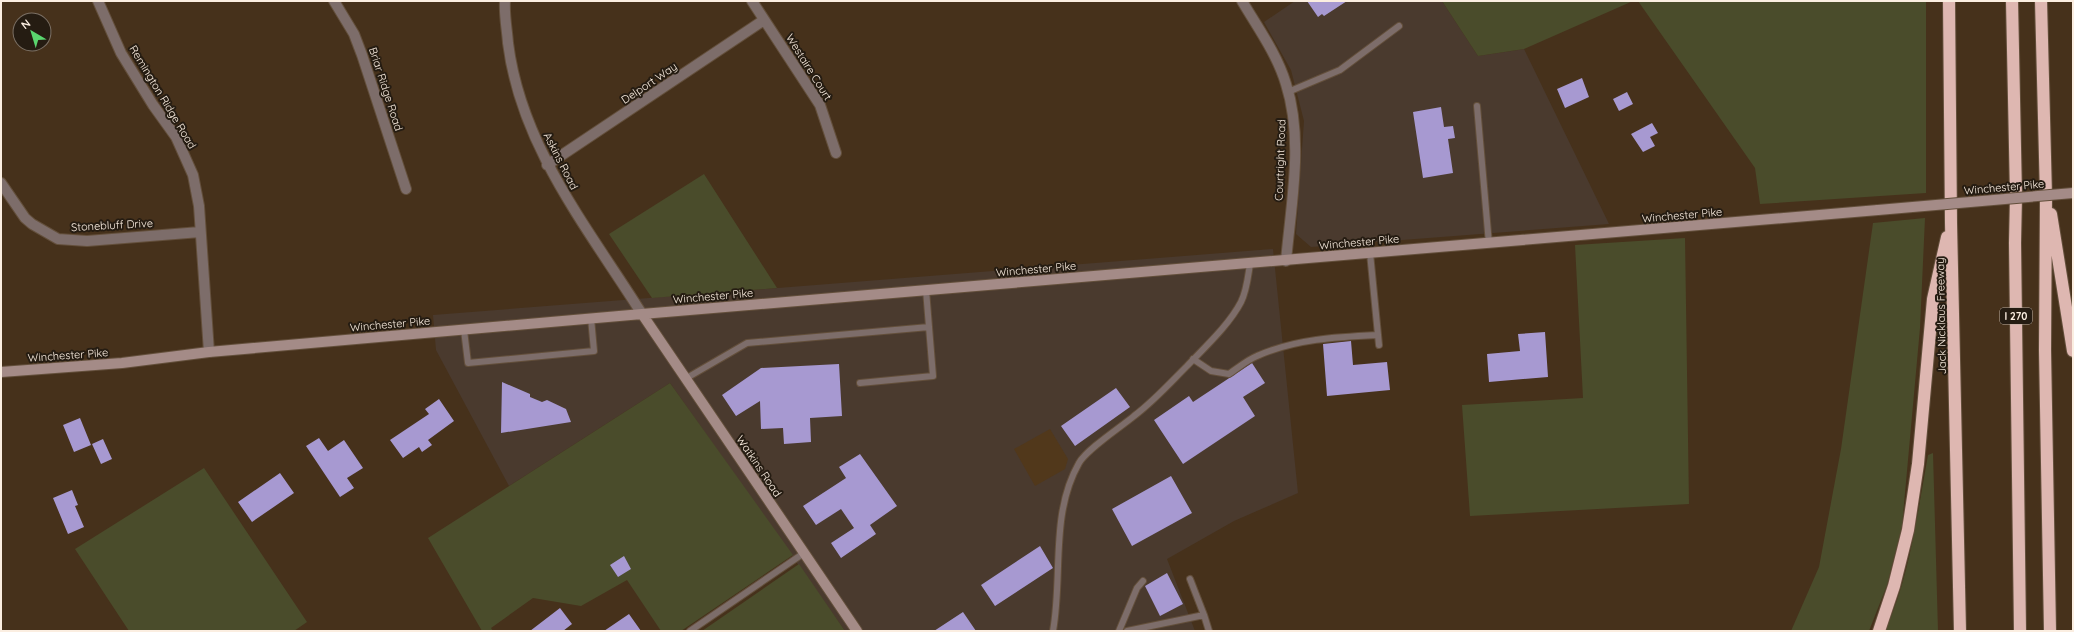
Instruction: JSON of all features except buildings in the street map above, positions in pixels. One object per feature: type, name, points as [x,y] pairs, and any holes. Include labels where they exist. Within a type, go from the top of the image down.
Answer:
[{"type":"highway","name":"Jack Nicklaus Freeway","points":[[1949,1],[1951,223],[1960,631]]},
{"type":"highway","name":"I 270","points":[[2012,1],[2016,196],[2015,243],[2020,631]]},
{"type":"highway","points":[[2041,1],[2046,196],[2045,350],[2050,631]]},
{"type":"highway","points":[[2046,196],[2073,351]]},
{"type":"highway","points":[[1879,631],[1894,586],[1908,530],[1918,464],[1933,300],[1951,223]]},
{"type":"main road","name":"Winchester Pike","points":[[1,372],[122,363],[209,352],[591,318],[1489,244],[2073,193]]},
{"type":"main road","name":"Watkins Road","points":[[642,314],[857,631]]},
{"type":"street","name":"Remington Ridge Road","points":[[98,1],[121,53],[184,153],[193,175],[200,206],[200,232],[209,352]]},
{"type":"street","name":"Briar Ridge Road","points":[[334,1],[354,34],[406,189]]},
{"type":"street","name":"Askins Road","points":[[505,1],[511,65],[516,90],[530,128],[558,186],[642,314]]},
{"type":"street","name":"Westaire Court","points":[[752,1],[820,105],[836,153]]},
{"type":"street","name":"Courtright Road","points":[[1242,1],[1279,65],[1288,92],[1294,125],[1294,166],[1286,261]]},
{"type":"street","name":"Delport Way","points":[[548,165],[764,20]]},
{"type":"street","name":"Stonebluff Drive","points":[[1,183],[25,218],[32,224],[58,239],[87,241],[200,232]]},
{"type":"lane","points":[[1288,92],[1340,70],[1399,26]]},
{"type":"lane","points":[[1477,106],[1489,244]]},
{"type":"lane","points":[[1370,253],[1379,345]]},
{"type":"lane","points":[[1053,631],[1059,571],[1060,521],[1064,499],[1071,478],[1080,460],[1147,406],[1215,337],[1241,302],[1247,283],[1250,264]]},
{"type":"lane","points":[[860,383],[933,376],[926,290]]},
{"type":"lane","points":[[464,330],[468,363],[594,351],[591,318]]},
{"type":"lane","points":[[685,379],[747,343],[929,327]]},
{"type":"lane","points":[[1193,359],[1210,371],[1229,374],[1256,356],[1278,348],[1325,339],[1378,335]]},
{"type":"lane","points":[[690,631],[804,553]]},
{"type":"lane","points":[[1190,579],[1209,631]]},
{"type":"lane","points":[[1119,631],[1137,588],[1143,581]]},
{"type":"lane","points":[[1127,631],[1204,615]]},
{"type":"shaded area","points":[[1295,1],[1442,1],[1478,56],[1524,49],[1609,224],[1311,247],[1296,234],[1304,121],[1291,70],[1264,22]]},
{"type":"shaded area","points":[[1273,249],[1298,493],[1234,521],[1167,559],[1195,631],[845,631],[670,383],[509,486],[436,350],[433,315]]},
{"type":"shaded area","points":[[1050,429],[1068,459],[1065,469],[1035,486],[1014,449]]},
{"type":"green space","points":[[1442,1],[1633,1],[1524,49],[1478,56]]},
{"type":"green space","points":[[1638,1],[1926,1],[1926,193],[1760,204],[1755,168]]},
{"type":"green space","points":[[704,174],[777,288],[652,298],[609,234]]},
{"type":"green space","points":[[1925,218],[1920,328],[1902,526],[1887,585],[1869,631],[1791,631],[1819,567],[1841,449],[1873,223]]},
{"type":"green space","points":[[1685,238],[1689,504],[1470,516],[1462,405],[1583,398],[1575,245]]},
{"type":"green space","points":[[670,383],[793,555],[681,631],[661,631],[627,580],[581,606],[533,598],[491,628],[493,631],[482,631],[428,538]]},
{"type":"green space","points":[[1933,453],[1938,631],[1885,631],[1894,610],[1907,567],[1928,455]]},
{"type":"green space","points":[[204,468],[307,622],[294,631],[129,631],[75,549]]},
{"type":"green space","points":[[799,564],[845,631],[702,631]]}]
